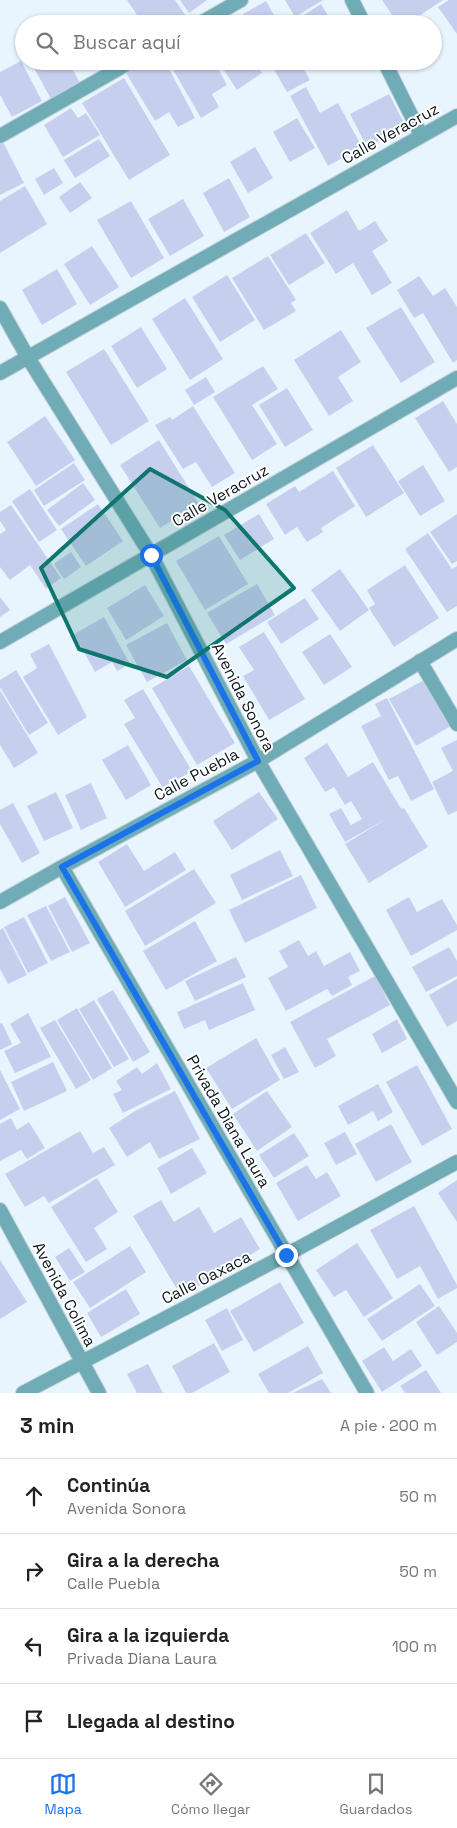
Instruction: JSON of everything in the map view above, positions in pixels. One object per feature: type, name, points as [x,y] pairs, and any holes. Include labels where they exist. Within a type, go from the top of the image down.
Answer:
[{"type":"street","points":[[215,15],[241,0]]},
{"type":"street","points":[[352,0],[360,15]]},
{"type":"street","points":[[0,136],[116,70]]},
{"type":"street","points":[[388,70],[421,135]]},
{"type":"street","name":"Calle Veracruz","points":[[0,372],[457,116]]},
{"type":"street","name":"Avenida Sonora","points":[[0,308],[27,356],[151,555],[258,761],[457,1102]]},
{"type":"street","name":"Calle Veracruz","points":[[0,642],[457,378]]},
{"type":"street","name":"Calle Puebla","points":[[0,902],[258,761],[457,640]]},
{"type":"street","points":[[420,661],[457,724]]},
{"type":"street","name":"Privada Diana Laura","points":[[62,867],[367,1393]]},
{"type":"street","name":"Calle Oaxaca","points":[[23,1393],[286,1255],[457,1162]]},
{"type":"street","name":"Avenida Colima","points":[[0,1210],[99,1393]]},
{"type":"highlighted area","points":[[150,469],[225,510],[294,588],[167,677],[79,649],[41,568]]},
{"type":"building","points":[[127,0],[175,0],[185,15],[137,15]]},
{"type":"building","points":[[180,0],[207,0],[189,13]]},
{"type":"building","points":[[285,0],[323,0],[298,15],[294,15]]},
{"type":"building","points":[[382,0],[443,0],[420,15],[392,15]]},
{"type":"building","points":[[449,0],[457,0],[457,34],[438,7]]},
{"type":"building","points":[[266,1],[274,15],[244,15]]},
{"type":"building","points":[[321,4],[328,15],[304,15]]},
{"type":"building","points":[[15,64],[15,70],[26,70],[42,101],[12,117],[0,95],[0,72]]},
{"type":"building","points":[[35,70],[73,70],[80,83],[51,99]]},
{"type":"building","points":[[131,70],[170,70],[195,118],[178,127],[169,112],[155,121],[126,73]]},
{"type":"building","points":[[173,70],[219,70],[227,85],[212,94],[219,107],[201,118]]},
{"type":"building","points":[[224,70],[260,70],[262,73],[237,90]]},
{"type":"building","points":[[274,70],[305,70],[310,80],[287,92]]},
{"type":"building","points":[[124,78],[170,155],[129,180],[82,103]]},
{"type":"building","points":[[306,87],[320,113],[338,103],[362,147],[328,166],[290,96]]},
{"type":"building","points":[[389,94],[406,127],[367,147],[350,114]]},
{"type":"building","points":[[71,108],[78,118],[86,113],[100,135],[63,157],[44,125]]},
{"type":"building","points":[[297,118],[315,148],[290,162],[273,132]]},
{"type":"building","points":[[99,139],[110,156],[75,178],[64,160]]},
{"type":"building","points":[[2,140],[24,183],[0,195],[0,141]]},
{"type":"building","points":[[255,147],[273,178],[248,193],[230,162]]},
{"type":"building","points":[[54,168],[63,183],[44,195],[35,179]]},
{"type":"building","points":[[229,178],[250,217],[224,232],[203,193]]},
{"type":"building","points":[[80,182],[92,198],[70,213],[59,197]]},
{"type":"building","points":[[25,186],[47,224],[0,253],[0,201]]},
{"type":"building","points":[[183,199],[204,236],[170,256],[148,219]]},
{"type":"building","points":[[131,201],[164,258],[131,278],[97,220]]},
{"type":"building","points":[[347,210],[359,231],[375,221],[388,241],[372,251],[392,283],[372,295],[353,263],[336,274],[310,233]]},
{"type":"building","points":[[306,233],[325,263],[289,285],[270,255]]},
{"type":"building","points":[[92,246],[119,287],[90,305],[64,264]]},
{"type":"building","points":[[268,256],[296,300],[291,303],[296,311],[264,330],[232,278]]},
{"type":"building","points":[[57,269],[77,304],[42,325],[22,290]]},
{"type":"building","points":[[227,275],[255,320],[220,342],[192,297]]},
{"type":"building","points":[[419,276],[433,296],[445,288],[457,307],[457,360],[453,363],[423,313],[414,318],[397,290]]},
{"type":"building","points":[[185,298],[223,359],[190,380],[152,319]]},
{"type":"building","points":[[401,307],[435,362],[401,383],[366,328]]},
{"type":"building","points":[[141,327],[167,369],[137,388],[111,346]]},
{"type":"building","points":[[341,330],[361,362],[338,377],[353,401],[329,416],[294,360]]},
{"type":"building","points":[[104,349],[149,421],[111,445],[66,372]]},
{"type":"building","points":[[263,366],[278,389],[252,405],[277,444],[252,460],[213,397]]},
{"type":"building","points":[[206,377],[215,392],[194,405],[185,390]]},
{"type":"building","points":[[287,388],[313,430],[285,447],[259,405]]},
{"type":"building","points":[[443,401],[457,424],[457,467],[449,472],[415,418]]},
{"type":"building","points":[[193,406],[235,473],[212,487],[196,462],[183,469],[155,425],[170,417],[172,420]]},
{"type":"building","points":[[45,416],[75,460],[36,486],[7,442]]},
{"type":"building","points":[[159,440],[199,504],[160,528],[120,465]]},
{"type":"building","points":[[373,445],[404,493],[366,517],[336,468]]},
{"type":"building","points":[[74,463],[85,480],[44,506],[34,490]]},
{"type":"building","points":[[423,465],[445,501],[420,516],[398,481]]},
{"type":"building","points":[[333,471],[355,506],[321,528],[323,532],[307,542],[297,527],[285,535],[266,504],[295,486],[299,492]]},
{"type":"building","points":[[83,483],[95,500],[59,526],[47,510]]},
{"type":"building","points":[[30,489],[57,530],[39,542],[12,501]]},
{"type":"building","points":[[98,504],[123,541],[86,566],[61,529]]},
{"type":"building","points":[[11,505],[61,578],[46,589],[30,565],[10,580],[0,567],[0,534],[6,530],[0,521],[0,512]]},
{"type":"building","points":[[259,514],[274,539],[240,560],[224,535]]},
{"type":"building","points":[[457,514],[457,561],[452,564],[430,532]]},
{"type":"building","points":[[428,533],[452,569],[457,566],[457,606],[447,612],[405,549]]},
{"type":"building","points":[[219,536],[248,584],[205,610],[176,561]]},
{"type":"building","points":[[71,552],[81,567],[64,579],[54,564]]},
{"type":"building","points":[[405,565],[439,618],[394,647],[369,608],[375,604],[367,590]]},
{"type":"building","points":[[340,569],[369,610],[340,631],[311,590]]},
{"type":"building","points":[[257,584],[275,615],[226,644],[207,613]]},
{"type":"building","points":[[145,585],[164,616],[126,640],[107,608]]},
{"type":"building","points":[[0,597],[10,610],[0,617]]},
{"type":"building","points":[[305,598],[319,619],[281,644],[267,622]]},
{"type":"building","points":[[104,617],[130,664],[117,671],[112,662],[95,672],[74,634]]},
{"type":"building","points":[[167,623],[187,660],[147,682],[126,645]]},
{"type":"building","points":[[264,632],[305,699],[269,720],[243,676],[254,670],[239,647]]},
{"type":"building","points":[[330,634],[352,667],[324,685],[302,652]]},
{"type":"building","points":[[49,644],[87,717],[58,735],[23,677],[37,668],[30,654]]},
{"type":"building","points":[[189,666],[235,743],[197,765],[152,688]]},
{"type":"building","points":[[16,670],[48,723],[29,735],[0,687],[0,680]]},
{"type":"building","points":[[426,679],[453,725],[416,746],[389,699]]},
{"type":"building","points":[[143,689],[192,771],[163,788],[124,724],[135,718],[124,700]]},
{"type":"building","points":[[0,690],[38,753],[14,768],[0,745]]},
{"type":"building","points":[[387,698],[434,789],[411,801],[398,776],[389,780],[361,726],[381,716],[375,704]]},
{"type":"building","points":[[457,740],[457,811],[448,815],[432,782],[453,771],[441,748]]},
{"type":"building","points":[[327,743],[348,777],[373,762],[400,807],[404,808],[428,847],[369,883],[345,844],[386,819],[345,842],[329,814],[341,808],[351,825],[362,819],[351,801],[345,805],[334,787],[325,792],[304,758]]},
{"type":"building","points":[[128,745],[151,785],[126,800],[102,760]]},
{"type":"building","points":[[91,783],[107,818],[81,830],[65,795]]},
{"type":"building","points":[[56,792],[73,828],[44,841],[27,806]]},
{"type":"building","points":[[259,792],[278,819],[232,850],[213,821]]},
{"type":"building","points":[[13,803],[40,853],[22,863],[0,824],[0,810]]},
{"type":"building","points":[[127,844],[144,871],[175,852],[186,870],[125,907],[98,862]]},
{"type":"building","points":[[280,850],[293,876],[242,900],[230,875]]},
{"type":"building","points":[[194,869],[216,903],[145,946],[125,911]]},
{"type":"building","points":[[301,875],[317,908],[245,943],[229,910]]},
{"type":"building","points":[[65,897],[90,943],[72,952],[48,906]]},
{"type":"building","points":[[409,897],[417,912],[442,899],[457,925],[457,930],[411,956],[386,910]]},
{"type":"building","points":[[46,906],[70,952],[51,961],[27,915]]},
{"type":"building","points":[[24,917],[48,963],[28,973],[4,927]]},
{"type":"building","points":[[195,921],[217,961],[166,990],[143,951]]},
{"type":"building","points":[[3,928],[27,975],[8,984],[0,969],[0,930]]},
{"type":"building","points":[[299,940],[308,956],[316,951],[324,966],[350,952],[360,971],[348,977],[352,985],[332,996],[327,989],[286,1011],[268,978],[288,967],[279,951]]},
{"type":"building","points":[[449,947],[457,961],[457,976],[426,992],[412,967]]},
{"type":"building","points":[[236,957],[246,977],[195,1001],[185,981]]},
{"type":"building","points":[[375,976],[390,1005],[327,1039],[336,1056],[315,1068],[290,1022]]},
{"type":"building","points":[[457,979],[457,1021],[447,1027],[429,995]]},
{"type":"building","points":[[243,983],[255,1010],[209,1030],[205,1020],[184,1029],[177,1012]]},
{"type":"building","points":[[113,990],[150,1052],[133,1062],[97,999]]},
{"type":"building","points":[[94,1000],[129,1059],[114,1067],[79,1009]]},
{"type":"building","points":[[77,1008],[112,1068],[93,1080],[57,1020]]},
{"type":"building","points":[[28,1013],[51,1057],[15,1073],[4,1051],[21,1043],[10,1024]]},
{"type":"building","points":[[397,1019],[407,1039],[382,1053],[372,1034]]},
{"type":"building","points":[[55,1020],[91,1080],[76,1089],[40,1028]]},
{"type":"building","points":[[2,1023],[12,1044],[0,1050],[0,1024]]},
{"type":"building","points":[[256,1038],[280,1080],[232,1109],[206,1068]]},
{"type":"building","points":[[285,1047],[299,1072],[284,1079],[271,1055]]},
{"type":"building","points":[[53,1062],[67,1091],[24,1111],[11,1082]]},
{"type":"building","points":[[157,1063],[171,1089],[123,1113],[113,1094],[122,1090],[116,1081],[137,1067],[142,1074]]},
{"type":"building","points":[[417,1065],[452,1129],[422,1146],[386,1082]]},
{"type":"building","points":[[0,1070],[20,1109],[0,1120]]},
{"type":"building","points":[[378,1084],[393,1112],[378,1121],[373,1111],[348,1125],[338,1106]]},
{"type":"building","points":[[175,1091],[200,1139],[159,1159],[150,1142],[127,1157],[109,1128],[135,1111]]},
{"type":"building","points":[[267,1091],[292,1127],[257,1151],[233,1114]]},
{"type":"building","points":[[11,1118],[17,1130],[29,1122],[45,1148],[27,1159],[21,1150],[0,1161],[0,1124]]},
{"type":"building","points":[[391,1124],[412,1162],[376,1182],[355,1144]]},
{"type":"building","points":[[80,1131],[93,1153],[104,1147],[115,1165],[49,1203],[44,1196],[25,1207],[5,1174]]},
{"type":"building","points":[[345,1132],[357,1154],[336,1165],[324,1143]]},
{"type":"building","points":[[294,1133],[309,1156],[274,1178],[259,1155]]},
{"type":"building","points":[[192,1148],[207,1173],[171,1194],[157,1168]]},
{"type":"building","points":[[307,1165],[316,1179],[327,1172],[341,1196],[298,1221],[276,1183]]},
{"type":"building","points":[[97,1178],[118,1212],[94,1228],[107,1249],[86,1262],[51,1207]]},
{"type":"building","points":[[457,1180],[457,1222],[438,1193]]},
{"type":"building","points":[[161,1200],[174,1222],[199,1207],[214,1233],[241,1217],[260,1249],[181,1296],[133,1216]]},
{"type":"building","points":[[414,1206],[457,1285],[457,1288],[438,1299],[420,1266],[397,1279],[370,1230]]},
{"type":"building","points":[[357,1243],[393,1298],[364,1317],[346,1290],[334,1297],[316,1270]]},
{"type":"building","points":[[130,1246],[146,1272],[90,1308],[73,1282]]},
{"type":"building","points":[[69,1248],[85,1272],[70,1281],[55,1257]]},
{"type":"building","points":[[0,1260],[27,1302],[0,1319]]},
{"type":"building","points":[[280,1282],[304,1323],[254,1352],[230,1311]]},
{"type":"building","points":[[420,1284],[435,1306],[382,1341],[367,1319]]},
{"type":"building","points":[[126,1289],[140,1314],[101,1337],[87,1313]]},
{"type":"building","points":[[439,1306],[457,1333],[457,1342],[437,1355],[416,1322]]},
{"type":"building","points":[[227,1308],[243,1340],[222,1351],[205,1320]]},
{"type":"building","points":[[214,1343],[230,1372],[192,1393],[186,1393],[172,1366]]},
{"type":"building","points":[[308,1346],[323,1373],[288,1393],[269,1393],[258,1374]]},
{"type":"building","points":[[384,1347],[393,1361],[411,1349],[422,1366],[382,1392],[362,1361]]},
{"type":"building","points":[[148,1364],[163,1393],[137,1393],[127,1374]]},
{"type":"building","points":[[426,1370],[441,1393],[405,1393],[400,1386]]},
{"type":"building","points":[[322,1379],[331,1393],[293,1393]]},
{"type":"route","points":[[151,555],[258,761],[62,867],[286,1255]]}]
